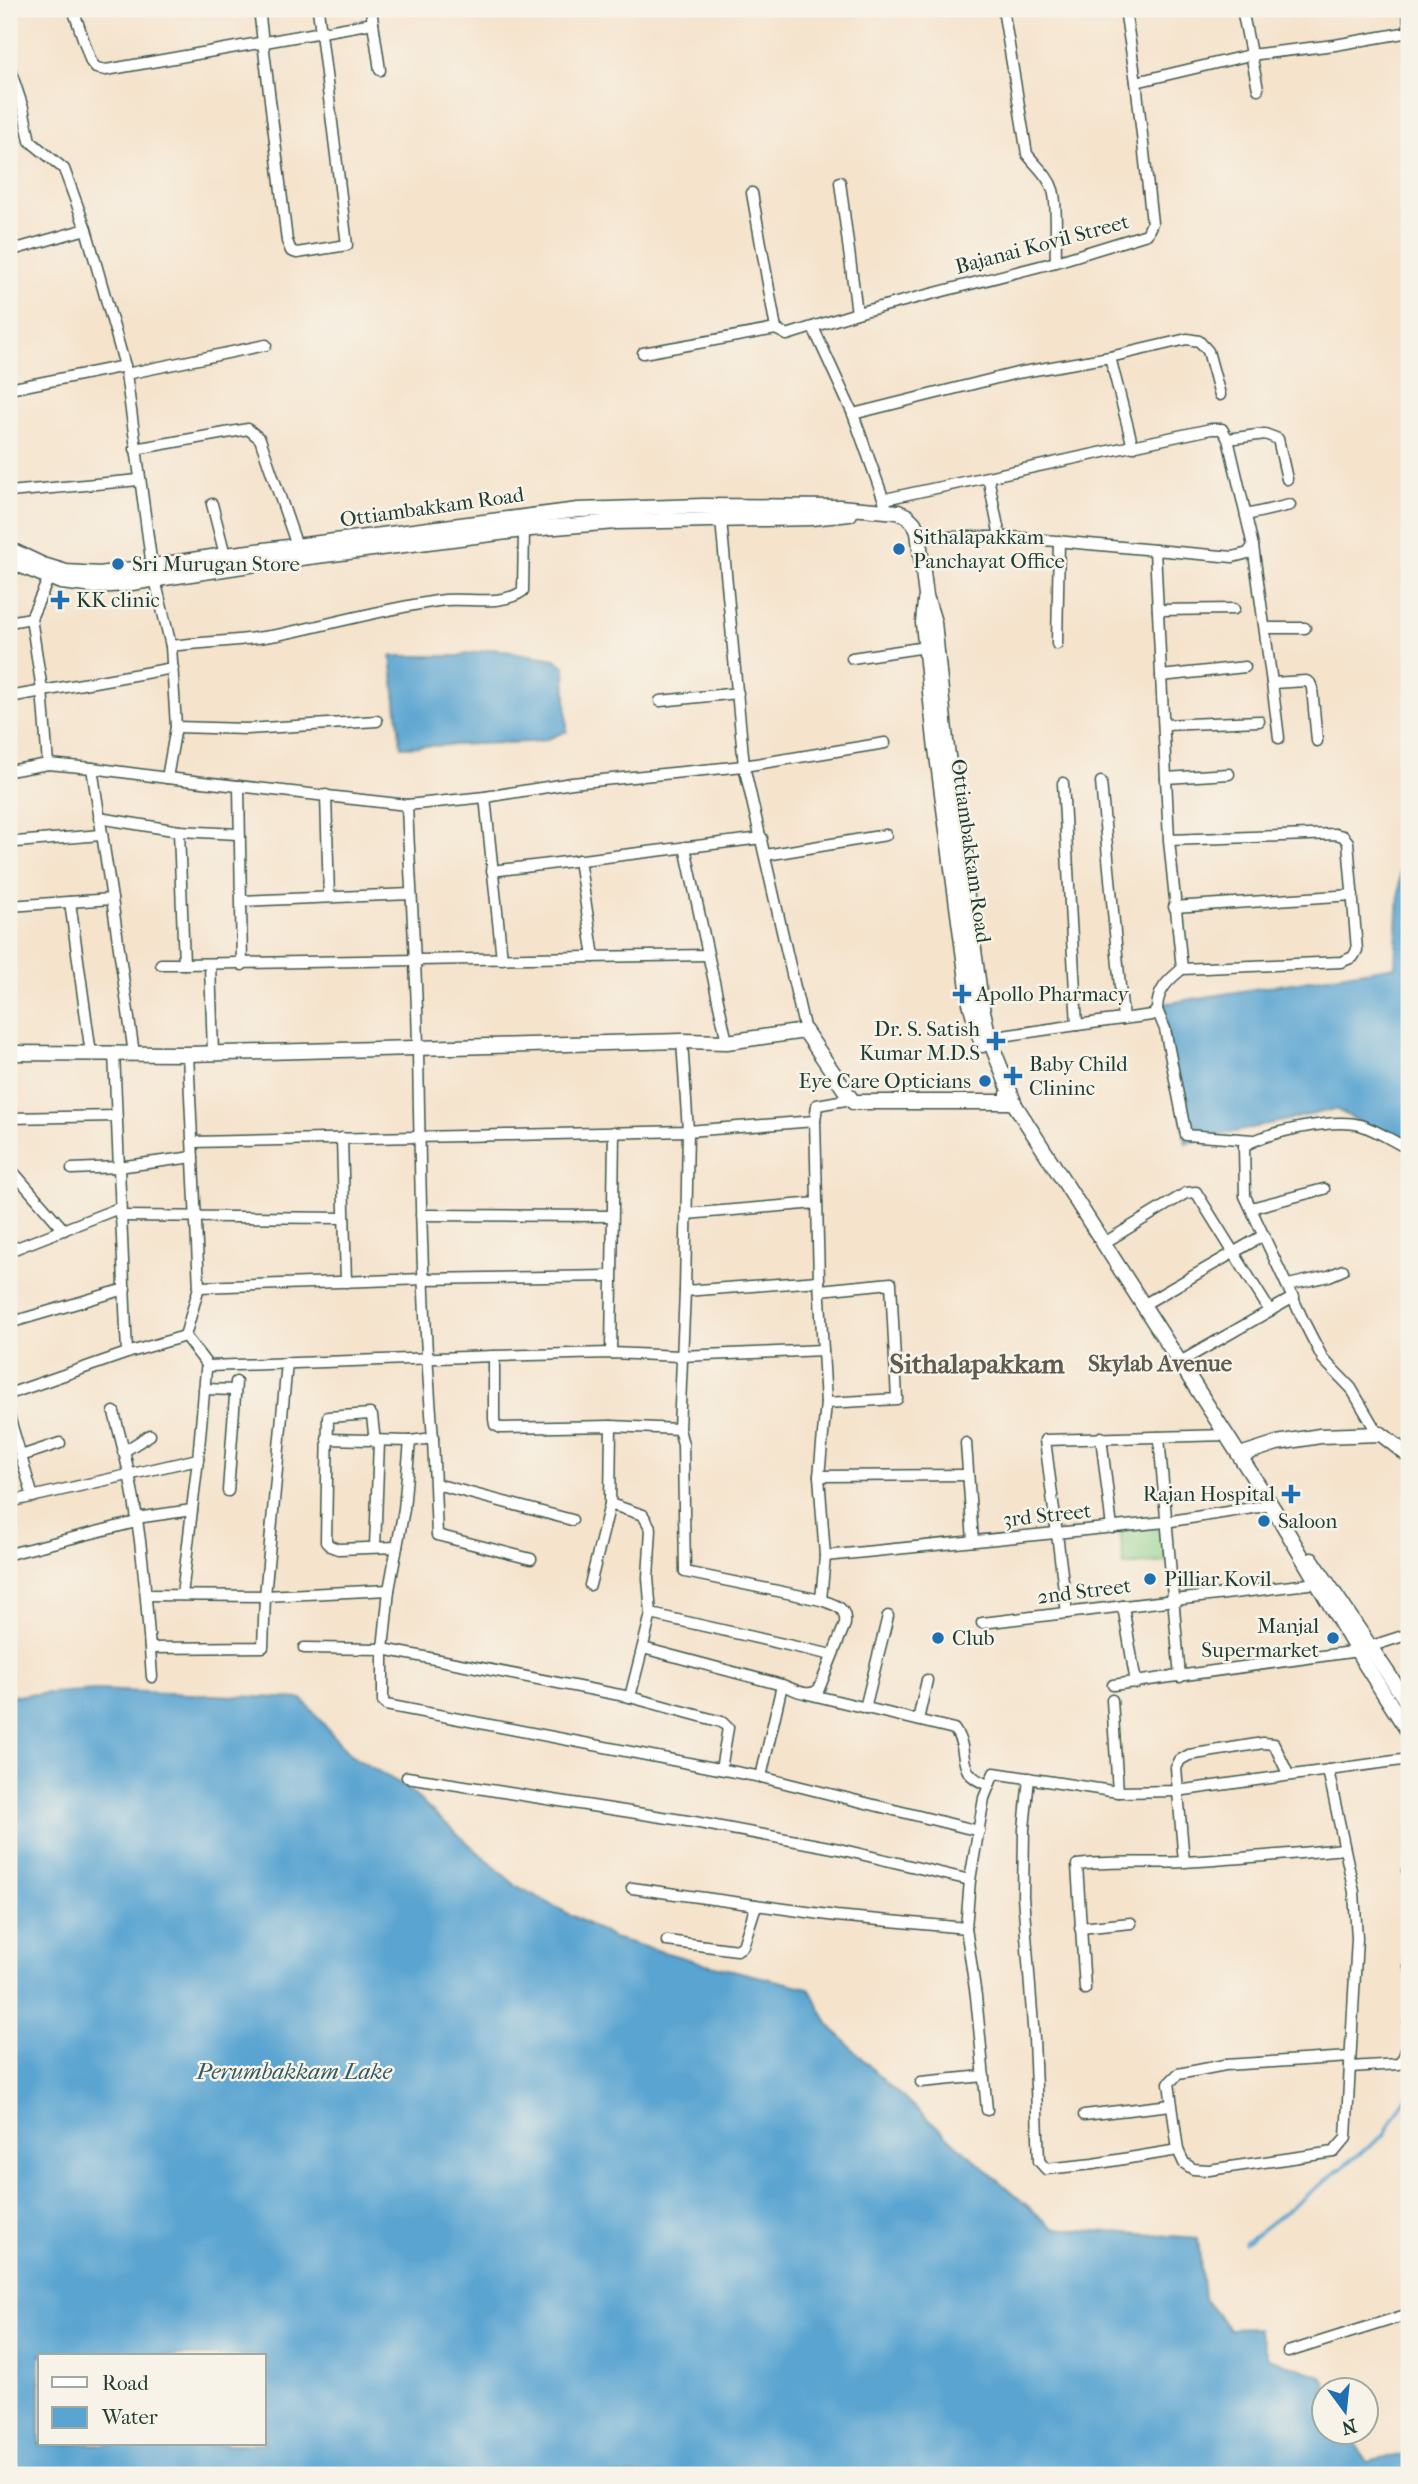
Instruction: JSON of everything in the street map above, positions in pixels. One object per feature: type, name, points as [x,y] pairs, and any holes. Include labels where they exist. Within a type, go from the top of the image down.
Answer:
[{"type":"street","points":[[73,9],[91,62],[96,68],[106,70],[373,23]]},
{"type":"street","points":[[259,9],[287,241],[291,251],[297,253],[347,245],[318,9]]},
{"type":"street","points":[[371,9],[380,71]]},
{"type":"street","points":[[1003,9],[1027,154],[1038,170],[1047,177],[1054,191],[1056,262]]},
{"type":"street","name":"Bajanai Kovil Street","points":[[643,354],[776,329],[787,335],[857,313],[1056,262],[1147,234],[1152,223],[1125,9]]},
{"type":"street","points":[[1242,9],[1258,89]]},
{"type":"street","points":[[1136,82],[1250,55],[1335,45],[1409,30],[1408,9]]},
{"type":"street","points":[[9,66],[23,108],[30,141],[64,169],[86,229],[125,370],[153,573],[171,646],[176,727],[167,778]]},
{"type":"street","points":[[9,107],[23,108]]},
{"type":"street","points":[[840,182],[857,313]]},
{"type":"street","points":[[752,193],[776,329]]},
{"type":"street","points":[[9,251],[86,229]]},
{"type":"street","points":[[813,327],[853,414],[886,505],[907,516],[914,523],[919,537],[1000,537],[1233,556],[1248,553],[1253,546]]},
{"type":"street","points":[[853,414],[1017,373],[1110,357],[1187,339],[1199,341],[1208,351],[1220,395]]},
{"type":"street","points":[[9,389],[266,345]]},
{"type":"street","points":[[1110,357],[1133,447]]},
{"type":"street","points":[[135,449],[248,429],[256,433],[297,546]]},
{"type":"street","points":[[886,505],[988,477],[1211,429],[1222,429],[1228,439],[1253,546],[1279,738]]},
{"type":"street","points":[[1228,439],[1265,434],[1279,439],[1287,479]]},
{"type":"street","points":[[988,477],[1000,537]]},
{"type":"street","points":[[9,492],[139,480]]},
{"type":"street","points":[[212,504],[225,555]]},
{"type":"street","name":"Ottiambakkam Road","points":[[9,561],[51,573],[153,573],[524,529],[615,522],[833,516],[868,511],[886,505]]},
{"type":"street","points":[[1246,515],[1290,505]]},
{"type":"street","name":"Ottiambakkam Road","points":[[153,573],[225,555],[579,510],[629,507],[811,506],[868,511]]},
{"type":"street","points":[[721,520],[744,766],[805,1031],[853,1102],[1014,1102]]},
{"type":"street","points":[[171,646],[274,635],[421,604],[515,596],[523,590],[524,529]]},
{"type":"street","name":"Ottiambakkam Road","points":[[919,537],[926,596],[934,622],[961,858],[981,1002],[989,1038],[1014,1102]]},
{"type":"street","points":[[1057,644],[1059,541]]},
{"type":"street","name":"Ottiambakkam Road","points":[[9,549],[51,573]]},
{"type":"street","points":[[1155,550],[1169,840],[1182,969]]},
{"type":"street","points":[[48,764],[42,690],[31,618],[51,573]]},
{"type":"street","name":"Ottiambakkam Road","points":[[926,596],[923,623],[934,741],[970,1003],[979,1037],[1014,1102],[1240,1455],[1409,1733]]},
{"type":"street","points":[[1158,610],[1234,609]]},
{"type":"street","points":[[9,622],[31,618]]},
{"type":"street","points":[[1265,628],[1305,628]]},
{"type":"street","points":[[852,658],[926,647]]},
{"type":"street","points":[[1161,676],[1245,667]]},
{"type":"street","points":[[9,697],[173,668]]},
{"type":"street","points":[[1272,683],[1310,683],[1317,741]]},
{"type":"street","points":[[660,701],[738,693]]},
{"type":"street","points":[[176,727],[247,729],[377,721]]},
{"type":"street","points":[[1164,725],[1259,721]]},
{"type":"street","points":[[9,771],[48,764],[407,805],[485,797],[572,783],[744,766],[885,743]]},
{"type":"street","points":[[92,768],[134,1054]]},
{"type":"street","points":[[1166,778],[1229,774]]},
{"type":"street","points":[[1101,782],[1123,1019]]},
{"type":"street","points":[[1063,783],[1077,1026]]},
{"type":"street","points":[[239,786],[242,965]]},
{"type":"street","points":[[326,795],[330,897]]},
{"type":"street","points":[[485,797],[502,959]]},
{"type":"street","points":[[407,805],[418,1048],[418,1136],[426,1359],[436,1484],[437,1535],[531,1559]]},
{"type":"street","points":[[99,818],[179,831],[238,834]]},
{"type":"street","points":[[179,831],[184,964]]},
{"type":"street","points":[[1169,840],[1335,834],[1343,836],[1349,842],[1357,950],[1353,957],[1341,961],[1182,969],[1168,979],[1157,996],[1157,1010],[1165,1028],[1186,1135],[1253,1140],[1317,1124],[1359,1125],[1409,1149]]},
{"type":"street","points":[[16,842],[101,835]]},
{"type":"street","points":[[766,855],[886,835]]},
{"type":"street","points":[[492,871],[762,838]]},
{"type":"street","points":[[685,847],[727,1042]]},
{"type":"street","points":[[579,860],[594,957]]},
{"type":"street","points":[[242,901],[411,894]]},
{"type":"street","points":[[1174,907],[1353,895]]},
{"type":"street","points":[[9,906],[112,899]]},
{"type":"street","points":[[71,902],[91,1054]]},
{"type":"street","points":[[161,964],[242,965],[707,955]]},
{"type":"street","points":[[210,965],[213,1053]]},
{"type":"street","points":[[989,1038],[1152,1016],[1157,1010]]},
{"type":"street","points":[[9,1054],[188,1054],[727,1042],[805,1031]]},
{"type":"street","points":[[682,1041],[688,1131],[679,1429],[683,1444],[685,1572],[821,1600],[841,1608],[846,1615],[845,1624],[819,1689],[808,1694]]},
{"type":"street","points":[[114,1054],[127,1353]]},
{"type":"street","points":[[185,1336],[199,1287],[188,1054]]},
{"type":"street","points":[[821,1600],[825,1556],[819,1476],[826,1403],[819,1285],[815,1121],[817,1105],[851,1099]]},
{"type":"street","points":[[9,1118],[116,1116]]},
{"type":"street","points":[[193,1142],[688,1131],[815,1121]]},
{"type":"street","points":[[611,1353],[614,1132]]},
{"type":"street","points":[[342,1138],[345,1282]]},
{"type":"street","points":[[1253,1140],[1244,1146],[1245,1196],[1323,1359],[1351,1388],[1378,1434],[1409,1456]]},
{"type":"street","points":[[72,1169],[118,1167],[193,1157]]},
{"type":"street","points":[[9,1167],[64,1230]]},
{"type":"street","points":[[1251,1208],[1324,1189]]},
{"type":"street","points":[[1104,1243],[1186,1193],[1196,1192],[1270,1311]]},
{"type":"street","points":[[686,1214],[817,1203]]},
{"type":"street","points":[[9,1250],[120,1212],[196,1217],[344,1218]]},
{"type":"street","points":[[421,1215],[612,1216]]},
{"type":"street","points":[[1143,1305],[1264,1235]]},
{"type":"street","points":[[1288,1285],[1329,1276],[1343,1270]]},
{"type":"street","points":[[199,1287],[610,1276]]},
{"type":"street","points":[[685,1291],[891,1283],[897,1399],[826,1403]]},
{"type":"street","points":[[9,1323],[125,1289]]},
{"type":"street","points":[[1180,1362],[1294,1297]]},
{"type":"street","points":[[9,1394],[185,1336]]},
{"type":"street","points":[[182,1595],[208,1366],[185,1336]]},
{"type":"street","points":[[208,1366],[494,1356],[611,1353],[680,1356],[823,1350]]},
{"type":"street","points":[[494,1356],[495,1425],[501,1428],[611,1426],[679,1429]]},
{"type":"street","points":[[150,1648],[263,1647],[265,1596],[287,1363]]},
{"type":"street","points":[[204,1389],[236,1386],[228,1491]]},
{"type":"street","points":[[114,1412],[129,1475],[136,1520],[146,1595],[152,1677]]},
{"type":"street","points":[[9,1416],[33,1497]]},
{"type":"street","points":[[375,1547],[377,1442],[372,1416],[328,1418],[326,1542],[338,1549],[397,1546]]},
{"type":"street","points":[[590,1585],[610,1504],[611,1426]]},
{"type":"street","points":[[1240,1455],[1277,1443],[1320,1436],[1378,1434]]},
{"type":"street","points":[[123,1452],[150,1435]]},
{"type":"street","points":[[1067,1613],[1045,1440],[1227,1435]]},
{"type":"street","points":[[1101,1437],[1112,1528]]},
{"type":"street","points":[[1159,1437],[1180,1677]]},
{"type":"street","points":[[327,1439],[377,1442],[433,1438]]},
{"type":"street","points":[[410,1441],[404,1509],[389,1590],[383,1649],[383,1702],[386,1705],[761,1777],[978,1831]]},
{"type":"street","points":[[21,1456],[60,1443]]},
{"type":"street","points":[[966,1443],[972,1541]]},
{"type":"street","points":[[9,1502],[198,1459]]},
{"type":"street","points":[[819,1476],[968,1475]]},
{"type":"street","points":[[436,1484],[572,1520]]},
{"type":"street","points":[[610,1504],[643,1515],[651,1529],[648,1578],[651,1614],[630,1697]]},
{"type":"street","name":"Ottiambakkam Road","points":[[1273,1508],[1314,1562],[1407,1698]]},
{"type":"street","name":"3rd Street","points":[[825,1556],[1112,1528],[1273,1508]]},
{"type":"street","points":[[9,1555],[136,1520],[192,1510]]},
{"type":"street","name":"2nd Street","points":[[982,1623],[1317,1583]]},
{"type":"street","points":[[146,1595],[265,1596],[389,1590]]},
{"type":"street","points":[[1123,1606],[1136,1682]]},
{"type":"street","points":[[651,1614],[832,1655]]},
{"type":"street","points":[[865,1708],[888,1616]]},
{"type":"street","points":[[1372,1646],[1409,1634]]},
{"type":"street","points":[[304,1648],[383,1649],[630,1697],[722,1722],[728,1728],[721,1769]]},
{"type":"street","points":[[643,1648],[808,1694],[954,1728],[960,1737],[964,1767],[970,1776],[989,1785]]},
{"type":"street","points":[[1112,1685],[1357,1651]]},
{"type":"street","points":[[918,1720],[927,1680]]},
{"type":"street","points":[[761,1777],[782,1685]]},
{"type":"street","points":[[1112,1700],[1118,1792]]},
{"type":"street","points":[[1184,1862],[1176,1768],[1180,1760],[1189,1755],[1263,1743],[1275,1744],[1288,1774]]},
{"type":"street","points":[[987,2110],[976,1996],[966,1928],[978,1831],[984,1798],[994,1773],[1118,1792],[1177,1791],[1409,1759]]},
{"type":"street","points":[[1328,1770],[1354,1892],[1357,1938],[1350,2062],[1346,2138],[1334,2152],[1209,2170],[1193,2169],[1184,2162],[1178,2150],[1168,2083],[1178,2074],[1225,2065],[1350,2062],[1399,2064],[1404,2059],[1409,2021]]},
{"type":"street","points":[[407,1777],[694,1822],[839,1849],[971,1880]]},
{"type":"street","points":[[1029,1779],[1024,1829],[1023,1896],[1034,2039],[1038,2161],[1046,2169],[1093,2165],[1178,2150]]},
{"type":"street","points":[[1085,1989],[1077,1865],[1103,1861],[1140,1864],[1184,1862],[1344,1849]]},
{"type":"street","points":[[632,1888],[836,1916],[966,1928]]},
{"type":"street","points":[[667,1941],[737,1950],[743,1946],[756,1905]]},
{"type":"street","points":[[1080,1928],[1131,1923]]},
{"type":"street","points":[[1409,1958],[1409,1969]]},
{"type":"street","points":[[921,2082],[984,2076]]},
{"type":"street","points":[[1084,2115],[1171,2105]]},
{"type":"street","points":[[1287,2352],[1409,2314]]},
{"type":"green space","points":[[1165,1526],[1166,1562],[1124,1566],[1120,1530]]},
{"type":"water","points":[[493,649],[555,659],[565,667],[567,731],[545,740],[529,742],[401,747],[391,656],[458,656]]},
{"type":"water","points":[[1409,713],[1409,1146],[1335,1109],[1186,1143],[1162,1004],[1395,966]]},
{"type":"water","name":"Perumbakkam Lake","points":[[97,1690],[302,1699],[350,1755],[404,1786],[515,1885],[613,1938],[706,1964],[809,1988],[829,2025],[885,2082],[1053,2228],[1198,2238],[1204,2299],[1229,2329],[1258,2328],[1268,2358],[1322,2376],[1310,2376],[1310,2446],[1357,2446],[1367,2462],[1409,2453],[1409,2475],[9,2475],[9,1696]]},
{"type":"waterway","points":[[1245,2243],[1384,2135],[1409,2093]]},
{"type":"place","name":"Sithalapakkam Panchayat Office","points":[[899,549]]},
{"type":"place","name":"Sri Murugan Store","points":[[118,564]]},
{"type":"place","name":"KK clinic","points":[[60,600]]},
{"type":"place","name":"Apollo Pharmacy","points":[[962,994]]},
{"type":"place","name":"Dr. S. Satish Kumar M.D.S","points":[[996,1041]]},
{"type":"place","name":"Baby Child Clininc","points":[[1013,1076]]},
{"type":"place","name":"Eye Care Opticians","points":[[985,1081]]},
{"type":"place","name":"Rajan Hospital","points":[[1291,1494]]},
{"type":"place","name":"Saloon","points":[[1264,1521]]},
{"type":"place","name":"Pilliar Kovil","points":[[1150,1579]]},
{"type":"place","name":"Club","points":[[938,1638]]},
{"type":"place","name":"Manjal Supermarket","points":[[1333,1638]]},
{"type":"district","name":"Sithalapakkam","points":[[977,1363]]},
{"type":"district","name":"Skylab Avenue","points":[[1160,1363]]}]
